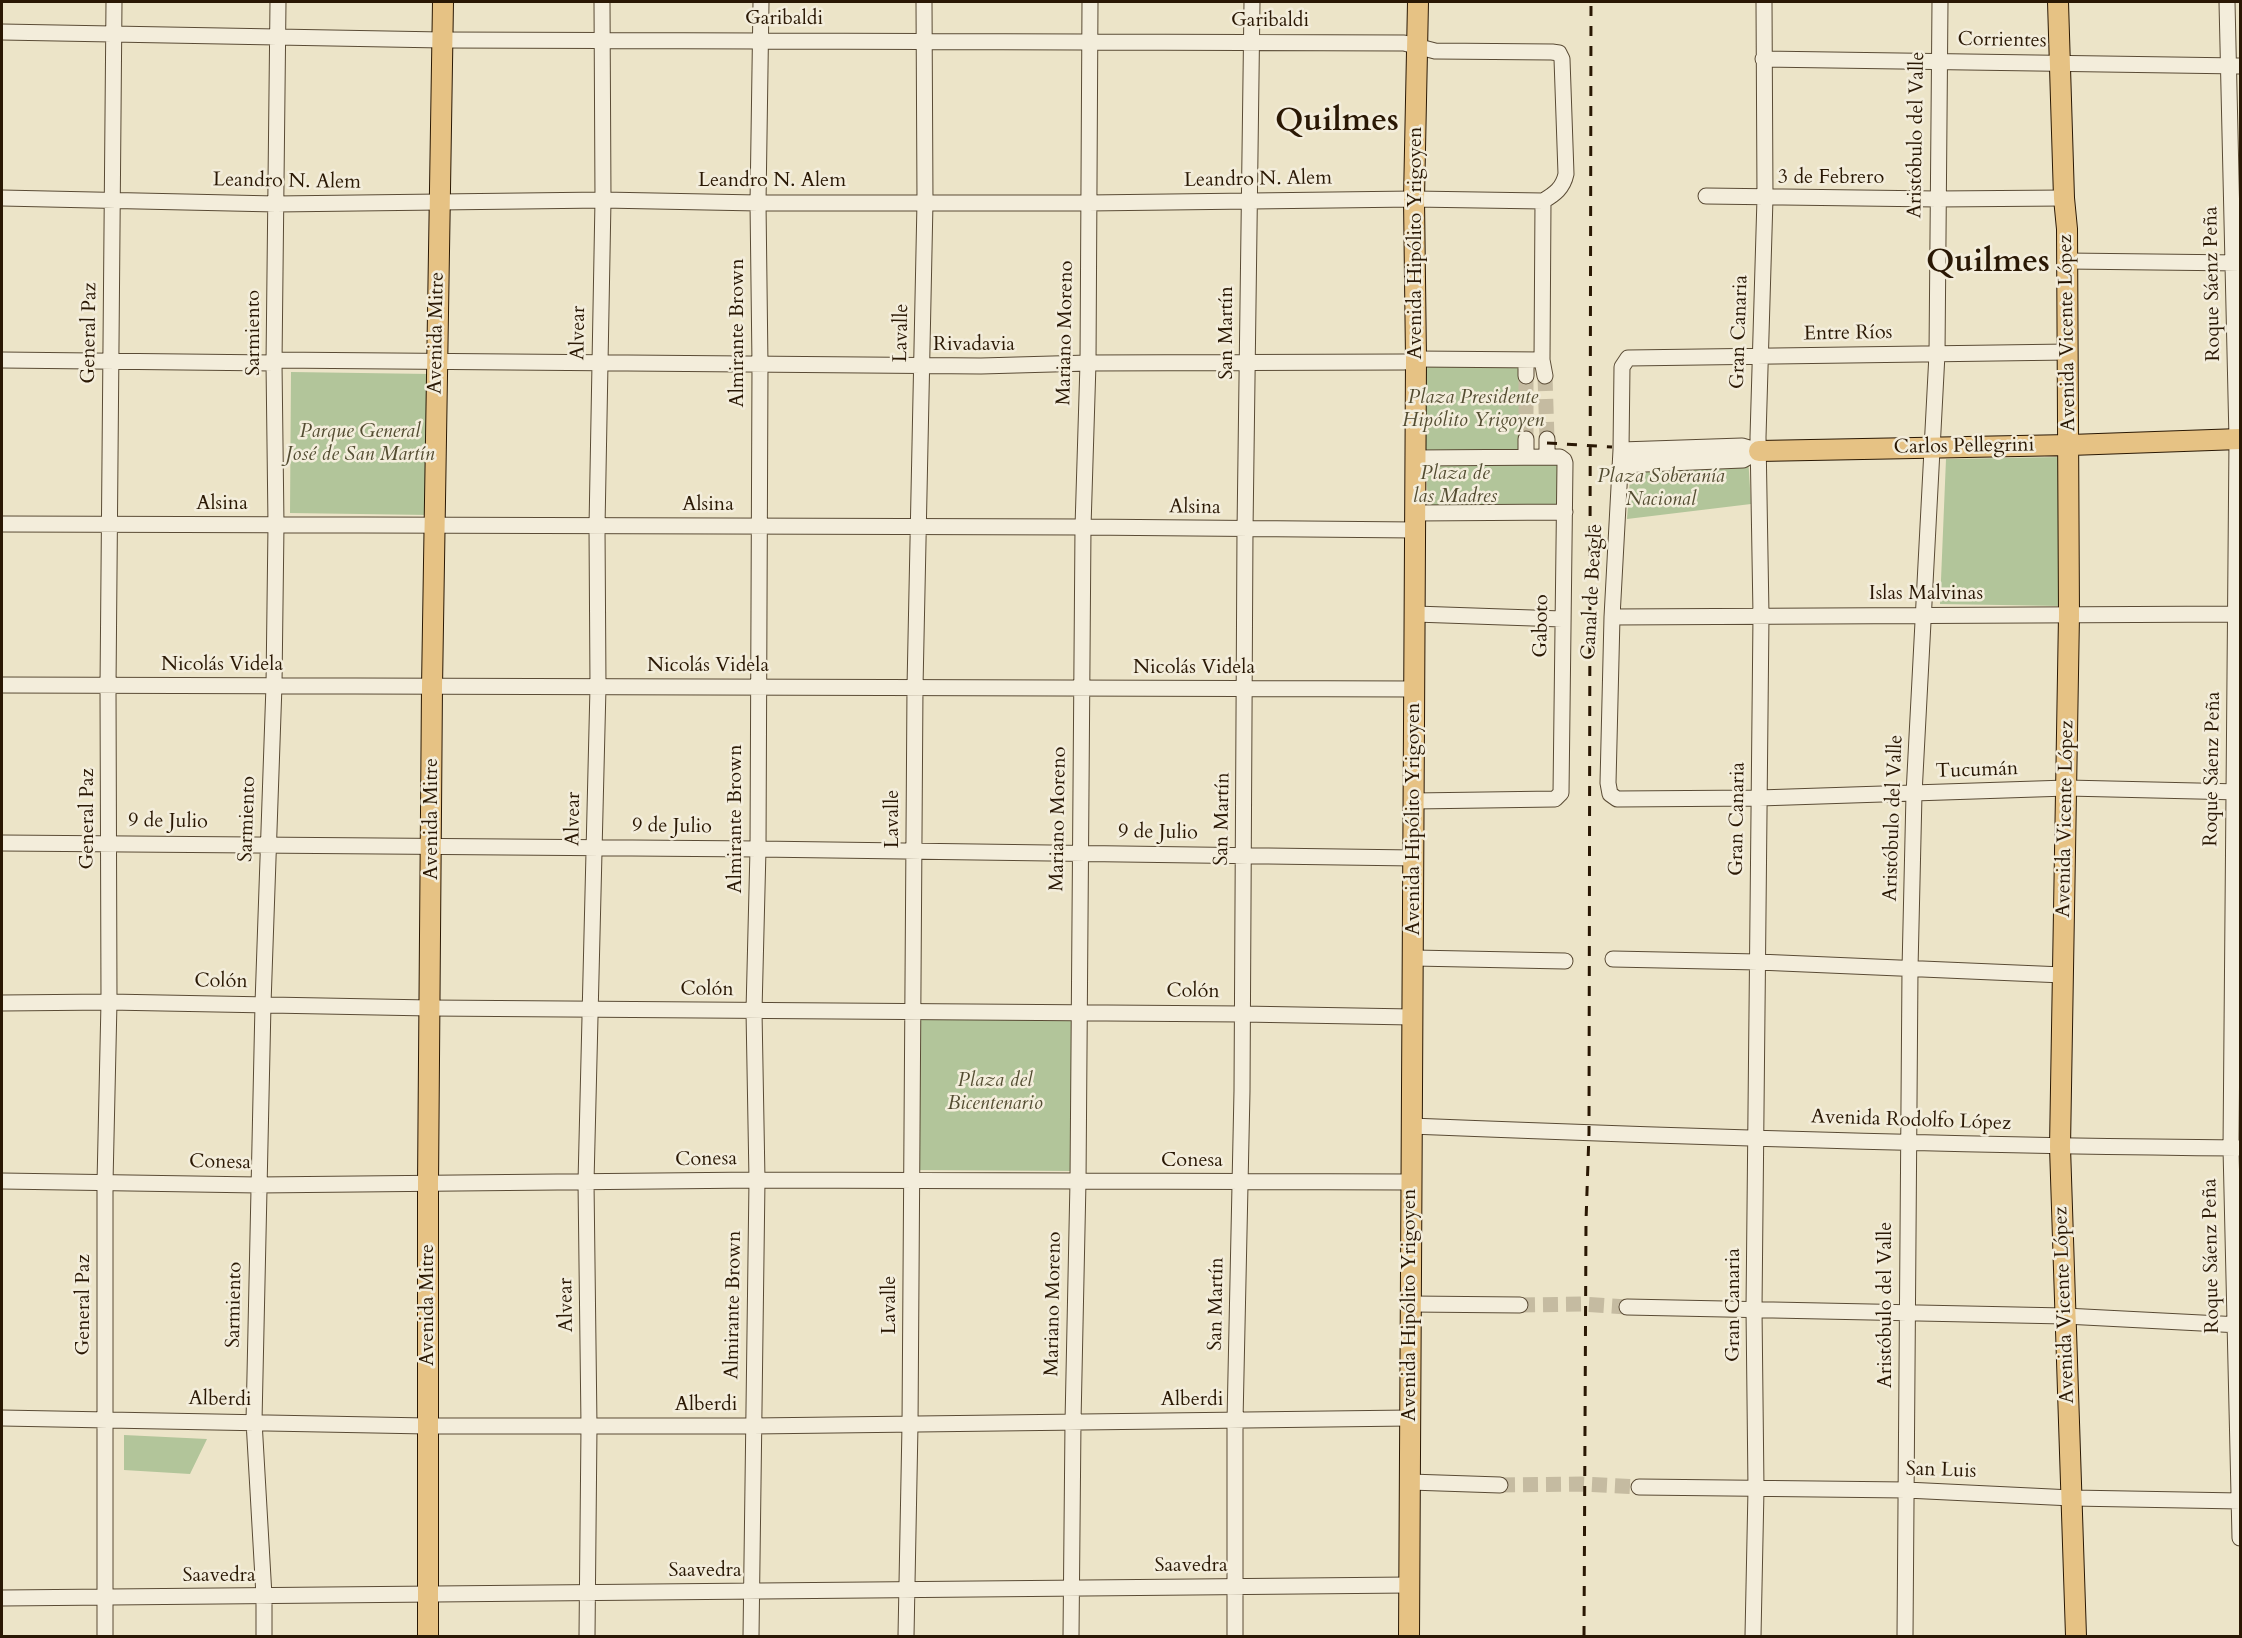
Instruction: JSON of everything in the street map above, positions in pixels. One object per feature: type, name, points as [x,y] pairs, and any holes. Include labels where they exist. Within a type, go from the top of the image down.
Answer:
[{"type":"main road","name":"Avenida Mitre","points":[[428,1636],[428,1183],[432,687],[443,2]]},
{"type":"main road","name":"Avenida Hipólito Yrigoyen","points":[[1409,1636],[1410,1182],[1415,689],[1415,458],[1410,360],[1418,2]]},
{"type":"main road","name":"Avenida Vicente López","points":[[2058,2],[2067,230],[2070,446],[2067,788],[2060,1147],[2076,1636]]},
{"type":"main road","name":"Carlos Pellegrini","points":[[1759,451],[2070,446],[2239,439]]},
{"type":"street","name":"General Paz","points":[[105,1636],[105,1183],[109,1002],[108,687],[114,2]]},
{"type":"street","name":"Sarmiento","points":[[264,1636],[264,1596],[254,1421],[258,1185],[274,685],[276,525],[274,361],[278,2]]},
{"type":"street","name":"Alvear","points":[[587,1636],[589,1426],[586,1182],[598,687],[597,527],[603,200],[602,2]]},
{"type":"street","name":"Almirante Brown","points":[[751,1636],[757,1180],[754,1011],[758,849],[760,365],[758,203],[761,2]]},
{"type":"street","name":"Lavalle","points":[[906,1636],[910,1425],[915,687],[925,202],[924,2]]},
{"type":"street","name":"Mariano Moreno","points":[[1071,1636],[1072,1422],[1078,1181],[1083,527],[1088,363],[1090,2]]},
{"type":"street","name":"San Martín","points":[[1235,1636],[1236,1421],[1241,1182],[1245,530],[1249,362],[1248,202],[1252,2]]},
{"type":"street","name":"Gran Canaria","points":[[1753,1636],[1756,1489],[1755,1137],[1761,615],[1759,451],[1765,198],[1764,2]]},
{"type":"street","name":"Aristóbulo del Valle","points":[[1905,1636],[1910,969],[1914,794],[1937,354],[1940,2]]},
{"type":"street","name":"Roque Sáenz Peña","points":[[2227,2],[2234,65],[2239,439],[2236,1148],[2241,1538]]},
{"type":"street","name":"Garibaldi","points":[[2,32],[442,40],[1404,43],[1435,51],[1552,52],[1558,53],[1562,59],[1566,174],[1562,186],[1554,195],[1543,201]]},
{"type":"street","name":"Corrientes","points":[[1763,59],[2234,65]]},
{"type":"street","name":"3 de Febrero","points":[[1706,196],[2064,198]]},
{"type":"street","name":"Leandro N. Alem","points":[[2,198],[276,204],[603,200],[758,203],[1543,201]]},
{"type":"street","points":[[1543,201],[1542,360],[1545,376]]},
{"type":"street","points":[[2067,261],[2237,263]]},
{"type":"street","name":"Entre Ríos","points":[[1628,358],[2069,352]]},
{"type":"street","name":"Canal de Beagle","points":[[1610,794],[1608,783],[1612,617],[1622,367],[1628,358]]},
{"type":"street","points":[[2,360],[274,361]]},
{"type":"street","points":[[1526,360],[1526,376]]},
{"type":"street","name":"Rivadavia","points":[[274,361],[922,366],[1542,360]]},
{"type":"street","points":[[1526,438],[1526,456]]},
{"type":"street","points":[[1415,458],[1547,457],[1547,439]]},
{"type":"street","name":"Carlos Pellegrini","points":[[1620,458],[1742,446],[1759,451]]},
{"type":"street","name":"Gaboto","points":[[1414,801],[1556,799],[1561,793],[1564,460],[1560,457],[1547,457]]},
{"type":"street","name":"Alsina","points":[[2,524],[918,526],[1245,530],[1565,513]]},
{"type":"street","points":[[1415,614],[1562,619]]},
{"type":"street","name":"Islas Malvinas","points":[[1612,617],[2238,614]]},
{"type":"street","name":"Nicolás Videla","points":[[2,686],[1415,689]]},
{"type":"street","name":"Tucumán","points":[[1610,794],[1617,800],[1914,794],[2067,788],[2237,792]]},
{"type":"street","name":"9 de Julio","points":[[2,843],[109,842],[1414,858]]},
{"type":"street","points":[[1414,958],[1565,961]]},
{"type":"street","points":[[1613,959],[1758,962],[2063,975]]},
{"type":"street","name":"Colón","points":[[2,1002],[1412,1017]]},
{"type":"street","name":"Avenida Rodolfo López","points":[[1411,1126],[2060,1147],[2236,1148]]},
{"type":"street","name":"Conesa","points":[[2,1181],[258,1185],[757,1180],[1410,1182]]},
{"type":"street","points":[[1411,1304],[1520,1305]]},
{"type":"street","points":[[1627,1307],[2065,1316],[2237,1325]]},
{"type":"street","name":"Alberdi","points":[[2,1418],[106,1418],[428,1426],[753,1426],[1410,1418]]},
{"type":"street","points":[[1410,1482],[1500,1485]]},
{"type":"street","name":"San Luis","points":[[1639,1486],[1906,1490],[2072,1498],[2240,1501]]},
{"type":"street","name":"Saavedra","points":[[2,1598],[1409,1585]]},
{"type":"green space","name":"Plaza Presidente Hipólito Yrigoyen","points":[[1426,367],[1520,367],[1520,452],[1426,452]]},
{"type":"green space","name":"Parque General José de San Martín","points":[[291,372],[431,374],[429,515],[290,513]]},
{"type":"green space","name":"Plaza Soberanía Nacional","points":[[1748,456],[1751,504],[1627,519],[1631,464]]},
{"type":"green space","points":[[2060,457],[2060,606],[1940,604],[1946,459]]},
{"type":"green space","name":"Plaza de las Madres","points":[[1561,461],[1563,506],[1428,507],[1426,464]]},
{"type":"green space","name":"Plaza del Bicentenario","points":[[919,1014],[1072,1015],[1070,1171],[919,1170]]},
{"type":"green space","points":[[124,1435],[207,1439],[190,1474],[124,1470]]},
{"type":"tunnel","points":[[1526,376],[1526,439]]},
{"type":"tunnel","points":[[1545,376],[1547,439]]},
{"type":"tunnel","points":[[1520,1305],[1583,1304],[1627,1307]]},
{"type":"tunnel","points":[[1500,1485],[1581,1484],[1639,1487]]},
{"type":"railway","points":[[1584,1636],[1586,1221],[1589,1133],[1591,2]]},
{"type":"railway","points":[[1547,443],[1612,447]]},
{"type":"district","name":"Quilmes","points":[[1337,123]]},
{"type":"district","name":"Quilmes","points":[[1988,264]]}]
